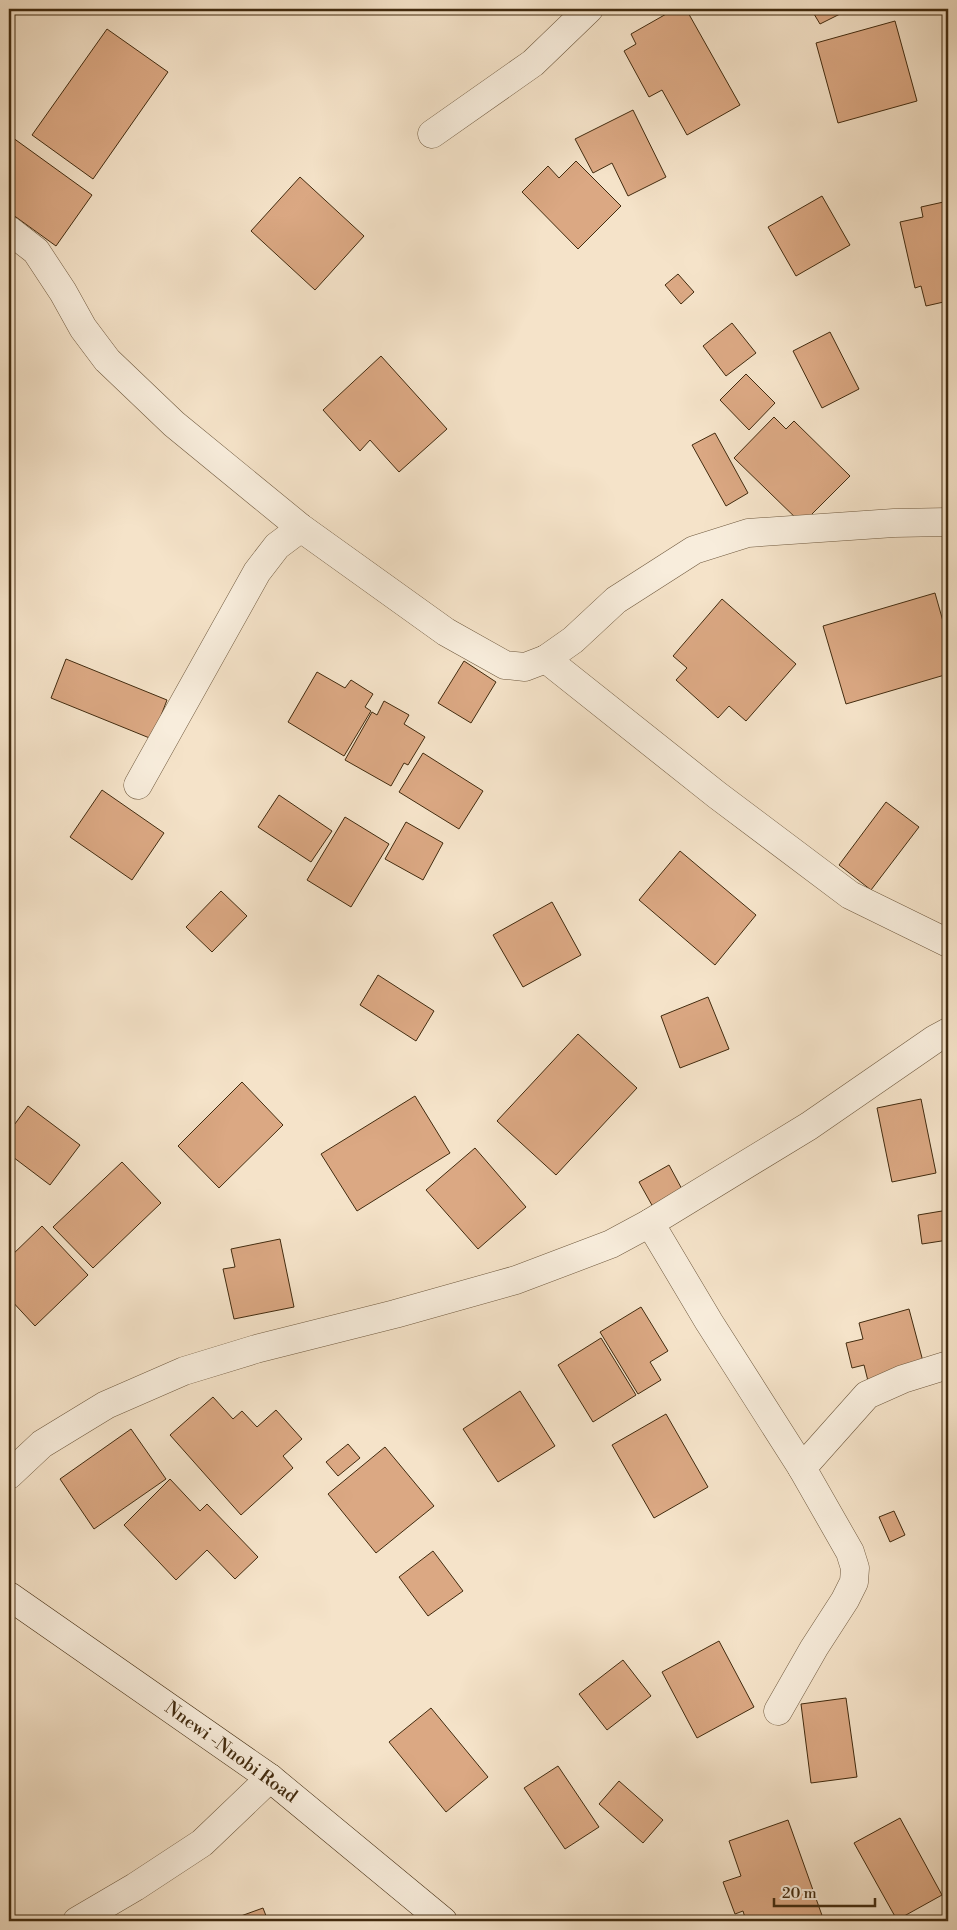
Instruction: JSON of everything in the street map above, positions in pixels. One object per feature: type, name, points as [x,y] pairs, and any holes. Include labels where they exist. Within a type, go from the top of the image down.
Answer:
[{"type":"street","points":[[432,134],[534,63],[589,9]]},
{"type":"street","points":[[9,230],[36,252],[63,292],[83,328],[107,360],[174,424],[301,528],[446,632],[504,665],[525,667],[546,659],[573,640],[616,600],[694,550],[748,533],[894,522],[948,522]]},
{"type":"street","points":[[138,785],[257,572],[277,546],[301,528]]},
{"type":"street","points":[[546,659],[717,795],[850,894],[948,944]]},
{"type":"street","points":[[9,1475],[42,1444],[106,1405],[184,1371],[256,1349],[395,1314],[516,1280],[611,1244],[650,1223],[809,1126],[935,1038],[948,1032]]},
{"type":"street","points":[[650,1223],[709,1322],[802,1468],[850,1552],[855,1568],[854,1582],[778,1711]]},
{"type":"street","points":[[802,1468],[867,1395],[903,1378],[948,1365]]},
{"type":"street","name":"Nnewi -Nnobi Road","points":[[9,1596],[270,1778],[443,1921]]},
{"type":"street","points":[[77,1921],[135,1887],[202,1843],[270,1778]]},
{"type":"building","points":[[675,9],[686,9],[740,105],[687,135],[662,90],[649,97],[624,51],[636,44],[631,34]]},
{"type":"building","points":[[811,9],[850,9],[820,24]]},
{"type":"building","points":[[895,21],[917,101],[838,123],[816,43]]},
{"type":"building","points":[[107,29],[168,72],[93,179],[32,135]]},
{"type":"building","points":[[633,110],[666,177],[628,196],[612,163],[593,173],[575,139]]},
{"type":"building","points":[[9,135],[92,195],[56,246],[9,212]]},
{"type":"building","points":[[576,161],[621,206],[578,249],[522,192],[548,166],[559,178]]},
{"type":"building","points":[[300,177],[364,236],[315,290],[251,231]]},
{"type":"building","points":[[822,196],[850,245],[796,276],[768,227]]},
{"type":"building","points":[[948,201],[948,301],[926,306],[921,286],[915,288],[900,222],[923,217],[921,207]]},
{"type":"building","points":[[678,274],[694,292],[681,304],[665,285]]},
{"type":"building","points":[[732,323],[756,353],[726,376],[703,346]]},
{"type":"building","points":[[830,332],[859,389],[822,408],[793,351]]},
{"type":"building","points":[[381,356],[447,429],[399,472],[370,440],[360,451],[323,410]]},
{"type":"building","points":[[746,374],[775,403],[749,430],[720,400]]},
{"type":"building","points":[[774,417],[786,429],[794,421],[850,476],[802,524],[734,458]]},
{"type":"building","points":[[715,433],[748,493],[726,506],[692,445]]},
{"type":"building","points":[[935,593],[948,639],[948,674],[846,704],[823,626]]},
{"type":"building","points":[[722,599],[796,664],[746,721],[729,706],[718,718],[676,680],[687,668],[673,656]]},
{"type":"building","points":[[66,659],[167,700],[152,739],[51,698]]},
{"type":"building","points":[[464,661],[496,682],[471,723],[438,703]]},
{"type":"building","points":[[317,672],[345,688],[351,680],[373,694],[365,707],[371,711],[344,756],[288,722]]},
{"type":"building","points":[[384,701],[409,715],[404,724],[425,737],[408,765],[404,763],[391,786],[345,760],[372,712],[377,715]]},
{"type":"building","points":[[423,753],[483,791],[459,829],[399,792]]},
{"type":"building","points":[[102,790],[164,833],[132,880],[70,837]]},
{"type":"building","points":[[279,795],[332,831],[311,862],[258,827]]},
{"type":"building","points":[[886,802],[919,827],[871,890],[839,865]]},
{"type":"building","points":[[345,817],[389,844],[351,907],[307,880]]},
{"type":"building","points":[[406,822],[443,843],[423,880],[385,859]]},
{"type":"building","points":[[680,851],[756,915],[715,965],[639,900]]},
{"type":"building","points":[[221,891],[247,916],[212,952],[186,927]]},
{"type":"building","points":[[552,902],[581,955],[523,987],[493,935]]},
{"type":"building","points":[[378,975],[434,1011],[416,1041],[360,1005]]},
{"type":"building","points":[[708,997],[729,1049],[680,1068],[661,1016]]},
{"type":"building","points":[[578,1034],[637,1088],[556,1175],[497,1121]]},
{"type":"building","points":[[242,1082],[283,1125],[219,1188],[178,1146]]},
{"type":"building","points":[[415,1096],[450,1153],[357,1211],[321,1154]]},
{"type":"building","points":[[921,1099],[936,1173],[892,1182],[877,1108]]},
{"type":"building","points":[[28,1106],[80,1145],[50,1185],[9,1154],[9,1132]]},
{"type":"building","points":[[475,1148],[526,1207],[478,1249],[426,1190]]},
{"type":"building","points":[[122,1162],[161,1203],[93,1268],[53,1227]]},
{"type":"building","points":[[669,1165],[683,1191],[653,1207],[639,1182]]},
{"type":"building","points":[[948,1210],[948,1240],[922,1244],[918,1215]]},
{"type":"building","points":[[42,1226],[88,1275],[35,1326],[9,1298],[9,1258]]},
{"type":"building","points":[[280,1239],[294,1307],[234,1319],[223,1269],[235,1267],[231,1249]]},
{"type":"building","points":[[641,1307],[668,1351],[650,1362],[661,1380],[638,1394],[600,1332]]},
{"type":"building","points":[[909,1309],[925,1369],[869,1385],[864,1365],[852,1368],[846,1343],[863,1339],[859,1323]]},
{"type":"building","points":[[601,1338],[636,1395],[593,1422],[558,1365]]},
{"type":"building","points":[[520,1391],[555,1446],[498,1482],[463,1429]]},
{"type":"building","points":[[213,1397],[233,1419],[242,1411],[257,1427],[276,1410],[302,1439],[283,1456],[293,1468],[241,1515],[170,1435]]},
{"type":"building","points":[[666,1414],[708,1487],[654,1518],[612,1445]]},
{"type":"building","points":[[131,1429],[166,1479],[94,1529],[60,1479]]},
{"type":"building","points":[[348,1444],[360,1458],[338,1476],[326,1462]]},
{"type":"building","points":[[385,1447],[434,1506],[376,1553],[328,1494]]},
{"type":"building","points":[[170,1479],[200,1511],[207,1504],[258,1557],[235,1579],[207,1550],[176,1580],[124,1525]]},
{"type":"building","points":[[894,1511],[905,1535],[890,1542],[879,1517]]},
{"type":"building","points":[[433,1551],[463,1591],[428,1616],[399,1577]]},
{"type":"building","points":[[719,1641],[754,1707],[697,1738],[662,1672]]},
{"type":"building","points":[[623,1660],[651,1696],[607,1730],[579,1694]]},
{"type":"building","points":[[846,1698],[857,1777],[811,1783],[801,1704]]},
{"type":"building","points":[[431,1708],[488,1777],[446,1812],[389,1742]]},
{"type":"building","points":[[558,1766],[599,1827],[565,1849],[524,1788]]},
{"type":"building","points":[[619,1781],[663,1820],[643,1843],[599,1804]]},
{"type":"building","points":[[900,1818],[942,1895],[897,1920],[854,1843]]},
{"type":"building","points":[[788,1820],[824,1921],[746,1921],[743,1911],[735,1914],[723,1882],[741,1876],[729,1841]]},
{"type":"building","points":[[263,1908],[268,1921],[227,1921]]}]
